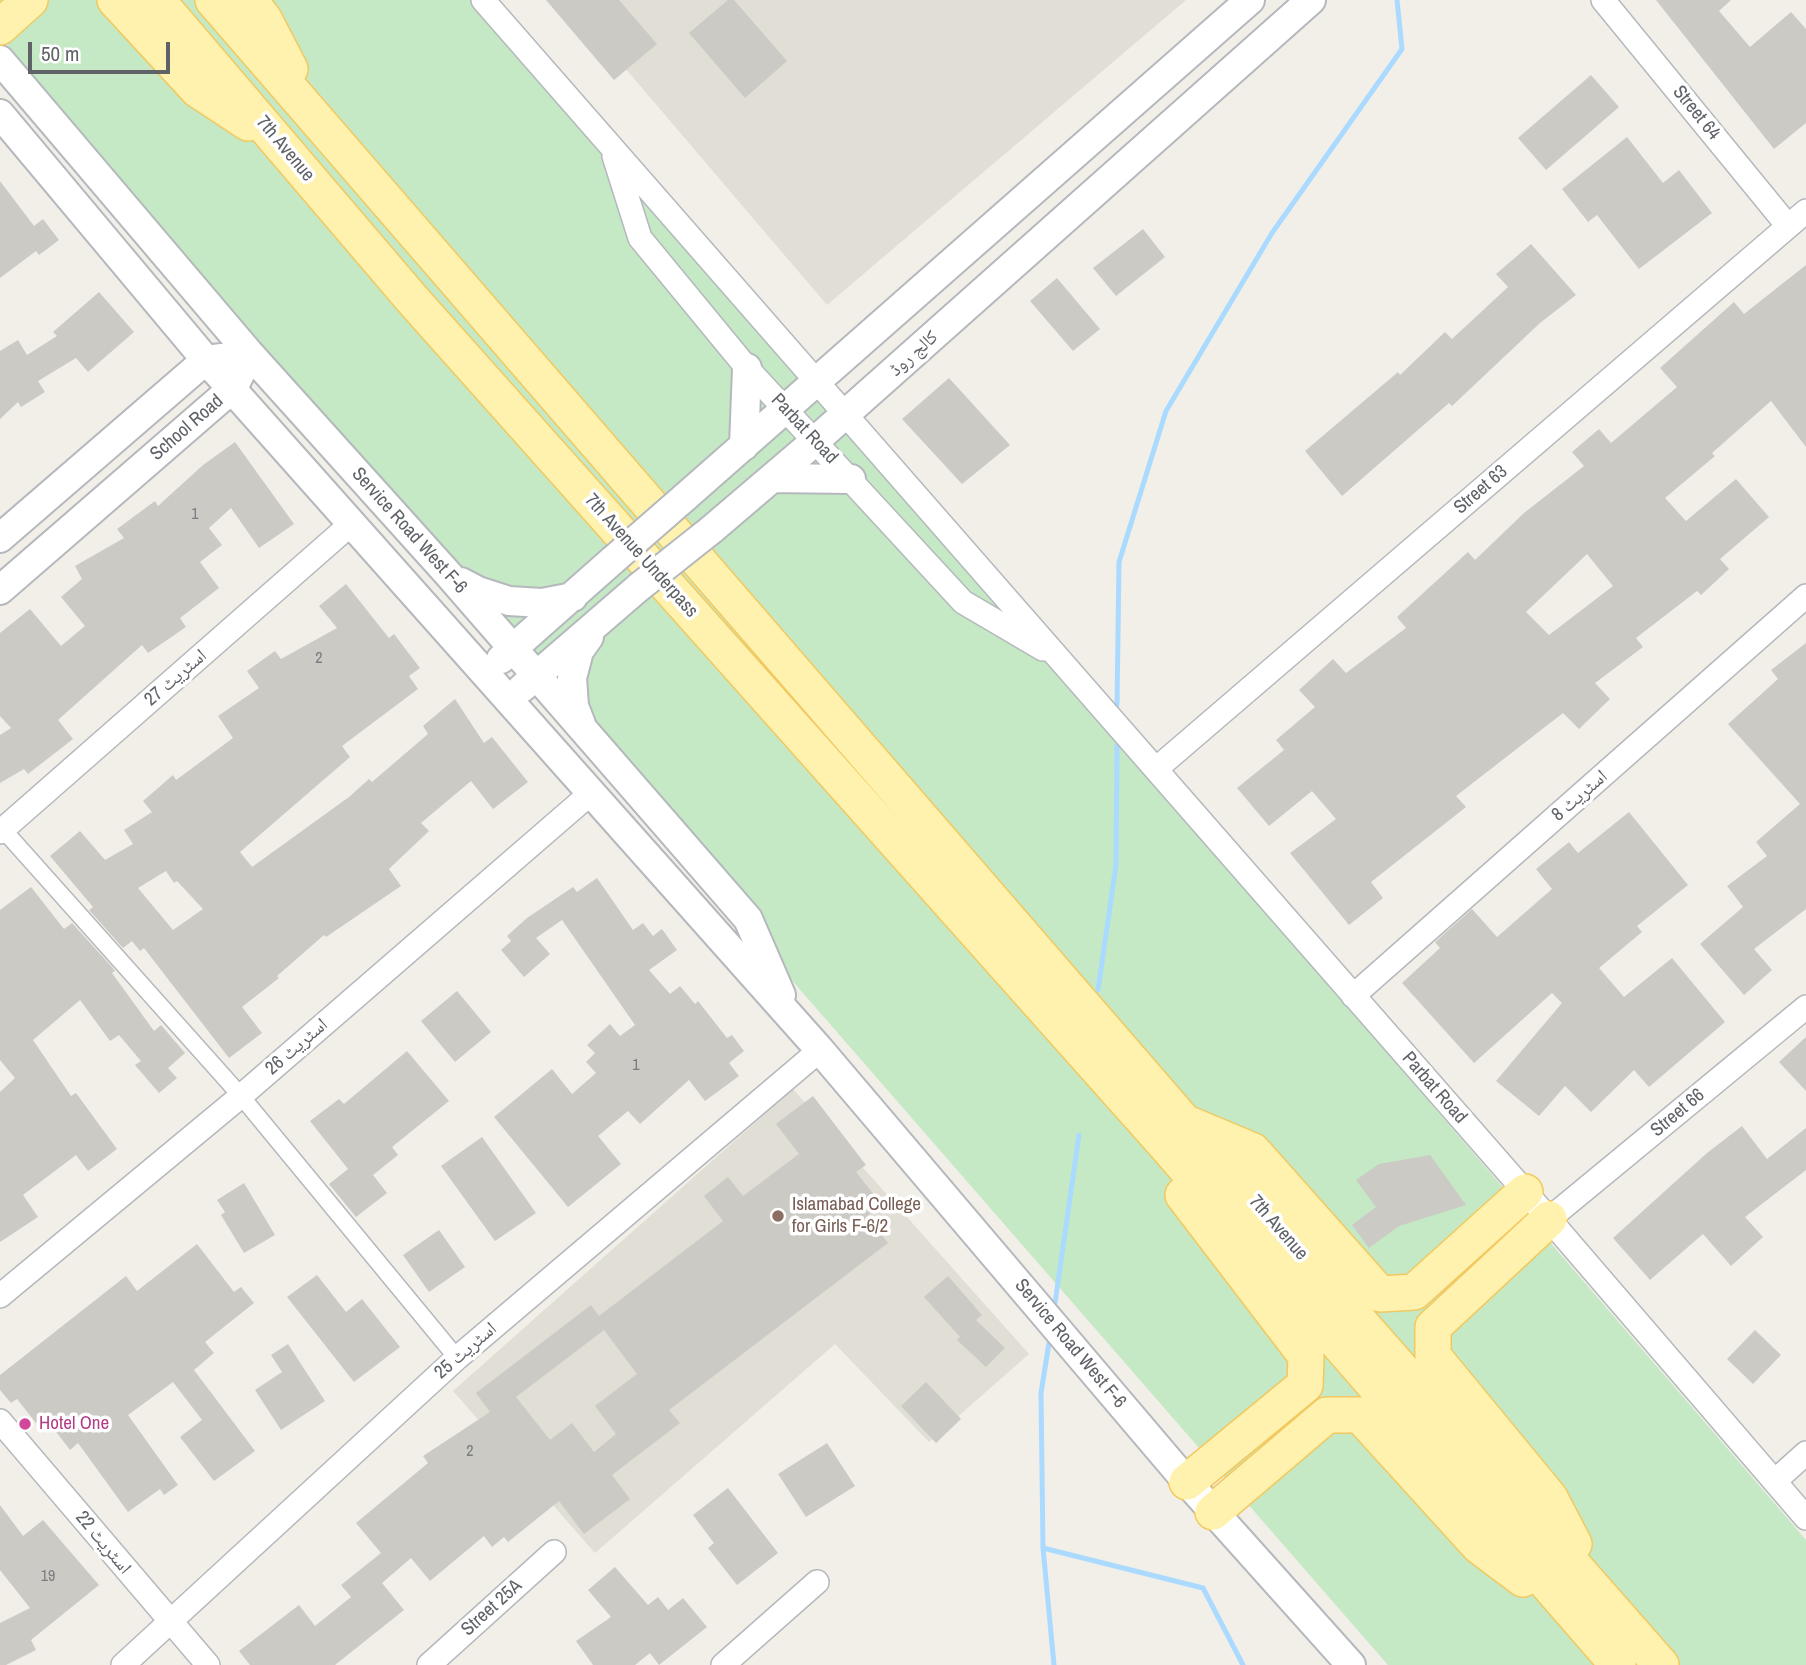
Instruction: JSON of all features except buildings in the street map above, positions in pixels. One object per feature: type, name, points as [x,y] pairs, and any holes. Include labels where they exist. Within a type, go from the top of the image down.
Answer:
[{"type":"main road","points":[[0,27],[30,0]]},
{"type":"main road","points":[[115,0],[198,90],[280,144]]},
{"type":"main road","name":"7th Avenue","points":[[158,0],[412,299]]},
{"type":"main road","points":[[213,0],[320,127]]},
{"type":"main road","points":[[249,0],[264,19],[320,127]]},
{"type":"main road","name":"7th Avenue Underpass","points":[[320,127],[897,790]]},
{"type":"main road","name":"7th Avenue Underpass","points":[[412,299],[871,814]]},
{"type":"main road","name":"7th Avenue","points":[[897,790],[1174,1133],[1618,1665]]},
{"type":"main road","name":"7th Avenue","points":[[871,814],[1174,1133],[1599,1592],[1661,1665]]},
{"type":"main road","points":[[1186,1482],[1306,1385],[1306,1356],[1186,1203],[1174,1133],[1253,1151],[1380,1294],[1414,1292],[1525,1192]]},
{"type":"main road","points":[[1549,1219],[1433,1327],[1433,1356],[1550,1498],[1599,1592]]},
{"type":"main road","points":[[1213,1512],[1327,1415],[1360,1415],[1479,1546],[1577,1618]]},
{"type":"street","name":"Parbat Road","points":[[482,0],[1549,1219],[1806,1518]]},
{"type":"street","points":[[486,672],[1250,0]]},
{"type":"street","name":"کالج روڈ","points":[[508,698],[538,677],[639,587],[815,441],[1311,0]]},
{"type":"street","name":"Street 64","points":[[1603,0],[1788,226]]},
{"type":"street","name":"Service Road West F-6","points":[[0,60],[249,353],[449,575],[748,919],[792,1019]]},
{"type":"street","name":"Service Road West F-6","points":[[0,114],[206,360],[820,1050],[1186,1482],[1351,1665]]},
{"type":"street","name":"Parbat Road","points":[[611,147],[640,238],[747,369],[963,602],[1060,659]]},
{"type":"street","name":"Street 63","points":[[1156,769],[1806,211]]},
{"type":"street","points":[[206,360],[249,353]]},
{"type":"street","name":"School Road","points":[[0,590],[233,388],[249,353]]},
{"type":"street","name":"School Road","points":[[0,538],[206,360]]},
{"type":"street","points":[[744,446],[747,369]]},
{"type":"street","points":[[772,478],[851,479]]},
{"type":"street","name":"اسٹریٹ 27","points":[[1,829],[351,524]]},
{"type":"street","points":[[449,575],[478,591],[509,601],[542,603],[574,597]]},
{"type":"street","name":"اسٹریٹ 8","points":[[1353,996],[1806,596]]},
{"type":"street","points":[[583,731],[573,706],[572,678],[579,652],[594,628]]},
{"type":"street","name":"اسٹریٹ 26","points":[[0,1296],[241,1096],[591,793]]},
{"type":"street","points":[[1,829],[241,1096],[457,1358]]},
{"type":"street","name":"Street 66","points":[[1549,1219],[1806,1007]]},
{"type":"street","name":"اسٹریٹ 25","points":[[123,1665],[172,1624],[457,1358],[820,1050]]},
{"type":"street","name":"اسٹریٹ 22","points":[[0,1421],[208,1665]]},
{"type":"street","points":[[1774,1481],[1806,1453]]},
{"type":"street","name":"Street 25A","points":[[429,1665],[554,1552]]},
{"type":"street","points":[[723,1665],[817,1582]]},
{"type":"shaded area","points":[[567,0],[1186,0],[827,305]]},
{"type":"shaded area","name":"Islamabad College for Girls F-6/2","points":[[793,1089],[1029,1354],[929,1442],[835,1344],[595,1553],[453,1391]]},
{"type":"green space","points":[[0,0],[482,0],[1806,1540],[1806,1665],[1388,1665],[265,375],[0,35]]},
{"type":"waterway","points":[[1117,705],[1119,562],[1166,411],[1272,233],[1402,49],[1397,0]]},
{"type":"waterway","points":[[1098,990],[1116,865],[1117,746]]},
{"type":"waterway","points":[[1055,1303],[1079,1135]]},
{"type":"waterway","points":[[1049,1343],[1041,1393],[1043,1548],[1203,1588],[1243,1665]]},
{"type":"waterway","points":[[1043,1548],[1054,1665]]},
{"type":"place","name":"Islamabad College for Girls F-6/2","points":[[778,1216]]},
{"type":"place","name":"Hotel One","points":[[25,1424]]}]
